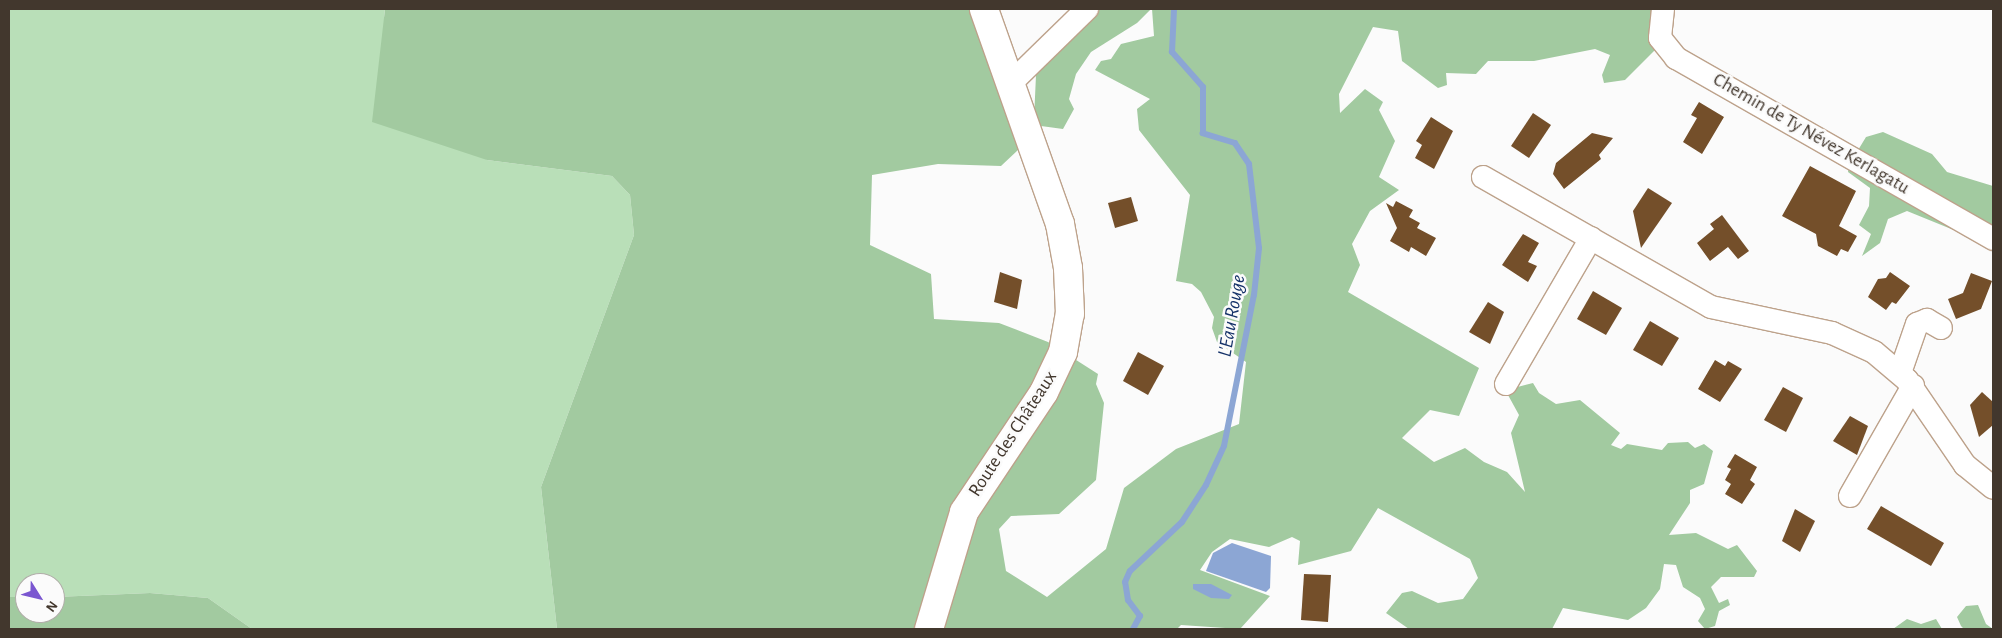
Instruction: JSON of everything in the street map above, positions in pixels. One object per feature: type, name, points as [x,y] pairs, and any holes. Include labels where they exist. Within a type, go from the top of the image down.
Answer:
[{"type":"street","name":"Route des Châteaux","points":[[929,629],[964,512],[1044,392],[1060,362],[1068,326],[1070,287],[1060,224],[984,9]]},
{"type":"street","points":[[1009,84],[1087,9]]},
{"type":"street","name":"Chemin de Ty Névez Kerlagatu","points":[[1663,9],[1660,38],[1676,58],[1993,239]]},
{"type":"street","points":[[1483,177],[1711,307],[1847,338],[1907,379],[1965,465],[1993,488]]},
{"type":"street","points":[[1506,384],[1591,238]]},
{"type":"street","points":[[1850,496],[1907,379],[1910,338],[1917,324],[1927,320],[1941,328]]},
{"type":"green space","points":[[9,9],[385,9],[384,17],[487,160],[612,176],[630,195],[634,235],[541,487],[557,629],[252,629],[208,598],[150,593],[65,597],[65,573],[15,573],[15,597],[9,597]]},
{"type":"green space","points":[[385,9],[996,9],[1019,149],[1001,166],[938,164],[872,175],[870,245],[931,274],[934,319],[999,323],[1048,342],[1098,374],[1096,384],[1104,403],[1096,480],[1059,514],[1011,516],[999,529],[1006,571],[1047,597],[1106,549],[1124,488],[1176,449],[1239,424],[1246,362],[1217,342],[1212,328],[1214,317],[1201,292],[1192,284],[1176,281],[1190,195],[1139,130],[1137,109],[1150,99],[1095,70],[1101,61],[1111,59],[1121,44],[1154,36],[1152,9],[1656,9],[1657,48],[1625,80],[1604,83],[1602,75],[1610,55],[1595,49],[1534,61],[1488,61],[1476,74],[1446,73],[1447,85],[1438,88],[1402,61],[1398,31],[1373,27],[1339,94],[1340,113],[1365,89],[1383,102],[1379,110],[1395,141],[1379,177],[1399,190],[1370,211],[1352,244],[1360,265],[1348,292],[1479,368],[1459,416],[1430,410],[1402,438],[1434,462],[1465,448],[1484,462],[1507,472],[1525,492],[1511,433],[1519,415],[1508,395],[1510,389],[1533,383],[1539,393],[1556,404],[1580,400],[1620,433],[1611,445],[1621,449],[1627,444],[1662,450],[1668,443],[1688,442],[1695,448],[1704,444],[1713,451],[1704,484],[1690,490],[1690,503],[1669,535],[1696,533],[1728,549],[1737,545],[1757,571],[1754,577],[1721,577],[1711,587],[1719,603],[1728,599],[1730,605],[1719,611],[1715,626],[1705,629],[1698,621],[1705,609],[1700,598],[1683,587],[1676,565],[1664,564],[1660,589],[1646,608],[1628,620],[1563,608],[1552,629],[1409,629],[1386,613],[1402,593],[1412,591],[1438,603],[1463,599],[1478,578],[1470,559],[1378,508],[1351,551],[1298,565],[1300,541],[1292,537],[1269,547],[1230,539],[1212,552],[1200,570],[1270,596],[1240,629],[1181,625],[1177,629],[557,629],[541,487],[634,235],[630,195],[612,176],[487,160],[372,122]]},
{"type":"green space","points":[[1096,9],[1151,9],[1137,23],[1091,52],[1076,74],[1069,99],[1074,109],[1063,129],[1041,126],[1034,119],[1036,75]]},
{"type":"green space","points":[[1883,132],[1932,154],[1947,172],[1993,186],[1993,246],[1907,211],[1888,219],[1880,243],[1862,256],[1871,234],[1859,225],[1869,206],[1870,188],[1848,172],[1849,165],[1866,137]]},
{"type":"green space","points":[[150,593],[208,598],[252,629],[9,628],[9,597],[15,597],[15,623],[65,623],[65,597]]},
{"type":"green space","points":[[1978,605],[1986,624],[1993,629],[1964,629],[1961,626],[1957,617],[1966,606]]},
{"type":"green space","points":[[1907,619],[1921,624],[1936,619],[1942,629],[1893,629]]},
{"type":"water","points":[[1232,543],[1271,556],[1270,588],[1266,592],[1206,571],[1213,553]]},
{"type":"water","points":[[1193,584],[1211,584],[1232,595],[1229,599],[1211,598],[1193,589]]},
{"type":"building","points":[[1699,102],[1724,117],[1702,154],[1683,142],[1697,118],[1691,115]]},
{"type":"building","points":[[1533,113],[1551,125],[1529,158],[1511,146]]},
{"type":"building","points":[[1431,117],[1453,131],[1434,169],[1415,158],[1422,145],[1416,141]]},
{"type":"building","points":[[1592,133],[1613,138],[1599,155],[1601,159],[1564,189],[1553,174],[1556,163]]},
{"type":"building","points":[[1810,166],[1856,191],[1839,226],[1857,236],[1848,252],[1841,249],[1837,256],[1818,246],[1816,234],[1782,216]]},
{"type":"building","points":[[1648,188],[1672,203],[1641,248],[1633,211]]},
{"type":"building","points":[[1131,197],[1138,221],[1115,228],[1108,203]]},
{"type":"building","points":[[1396,201],[1413,210],[1409,217],[1420,223],[1417,228],[1436,238],[1426,256],[1411,247],[1409,252],[1390,241],[1397,228],[1386,203],[1393,207]]},
{"type":"building","points":[[1722,215],[1749,251],[1738,259],[1728,247],[1710,261],[1697,243],[1714,229],[1710,224]]},
{"type":"building","points":[[1523,234],[1539,243],[1528,262],[1537,266],[1528,282],[1502,265]]},
{"type":"building","points":[[1000,272],[1022,280],[1017,309],[994,302]]},
{"type":"building","points":[[1890,272],[1910,286],[1896,304],[1892,302],[1886,310],[1868,297],[1878,279],[1886,278]]},
{"type":"building","points":[[1971,273],[1992,281],[1981,309],[1956,319],[1948,299],[1963,293]]},
{"type":"building","points":[[1593,291],[1622,308],[1606,335],[1577,319]]},
{"type":"building","points":[[1488,302],[1504,312],[1490,344],[1469,332]]},
{"type":"building","points":[[1650,321],[1679,338],[1662,366],[1633,350]]},
{"type":"building","points":[[1138,352],[1164,366],[1148,395],[1123,381]]},
{"type":"building","points":[[1715,360],[1725,366],[1728,361],[1742,369],[1720,402],[1698,389]]},
{"type":"building","points":[[1783,387],[1803,398],[1786,432],[1764,420]]},
{"type":"building","points":[[1982,392],[1993,402],[1993,425],[1979,437],[1970,405]]},
{"type":"building","points":[[1850,416],[1868,426],[1857,455],[1833,441]]},
{"type":"building","points":[[1735,454],[1757,467],[1750,480],[1755,484],[1742,504],[1725,494],[1731,484],[1725,480],[1731,469],[1727,467]]},
{"type":"building","points":[[1881,506],[1944,543],[1931,566],[1867,529]]},
{"type":"building","points":[[1795,509],[1815,521],[1800,552],[1782,541]]},
{"type":"building","points":[[1304,574],[1331,575],[1328,622],[1301,620]]},
{"type":"waterway","name":"L'Eau Rouge","points":[[1133,629],[1140,616],[1128,600],[1125,582],[1130,571],[1182,522],[1206,485],[1224,446],[1254,295],[1259,248],[1249,164],[1235,143],[1203,133],[1203,87],[1172,52],[1174,9]]}]
